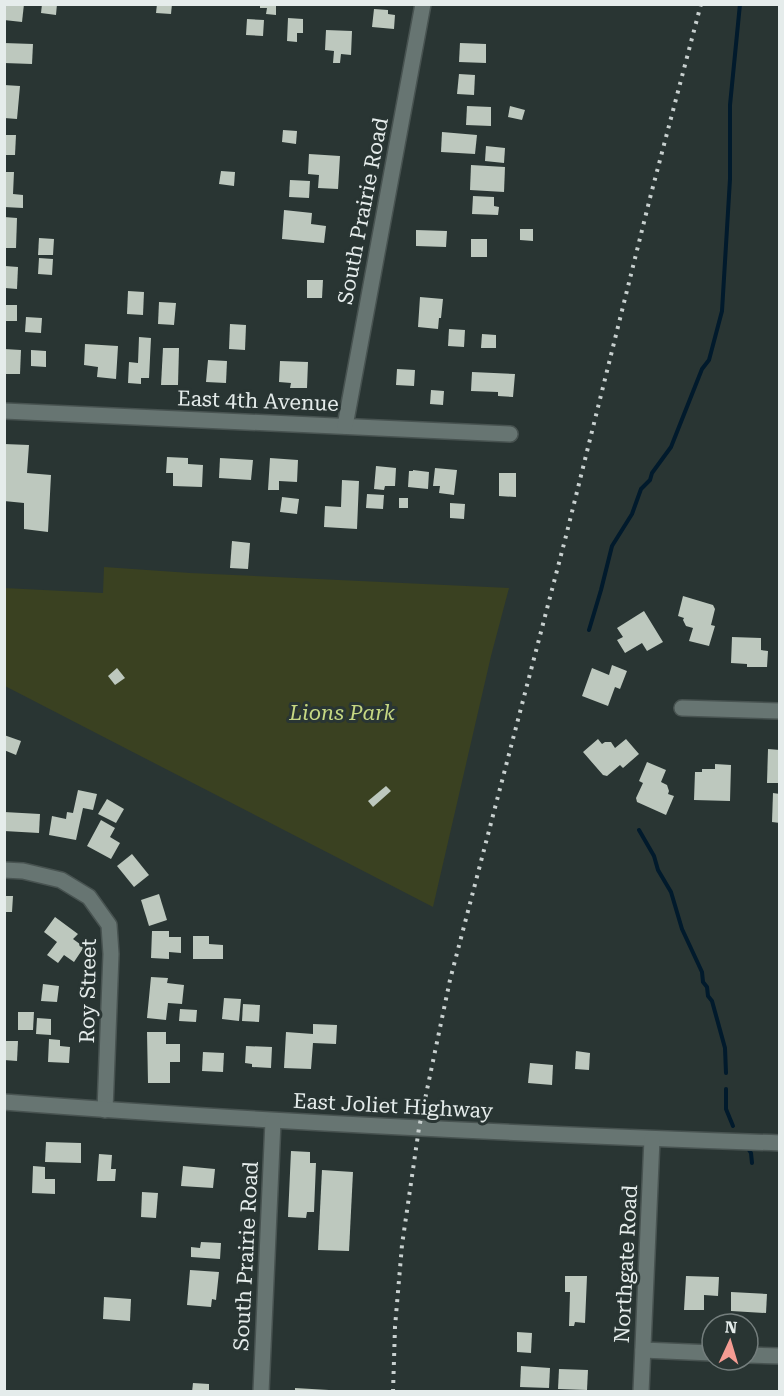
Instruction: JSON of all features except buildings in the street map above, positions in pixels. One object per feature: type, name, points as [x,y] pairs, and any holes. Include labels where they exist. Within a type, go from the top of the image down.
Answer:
[{"type":"street","name":"South Prairie Road","points":[[345,426],[423,4]]},
{"type":"street","name":"East 4th Avenue","points":[[4,411],[510,434]]},
{"type":"street","points":[[682,708],[780,711]]},
{"type":"street","name":"Roy Street","points":[[4,870],[23,871],[61,880],[89,897],[110,925],[105,1110]]},
{"type":"street","name":"East Joliet Highway","points":[[4,1102],[273,1122],[780,1143]]},
{"type":"street","name":"South Prairie Road","points":[[261,1392],[273,1122]]},
{"type":"street","name":"Northgate Road","points":[[641,1392],[652,1139]]},
{"type":"street","points":[[643,1350],[700,1352]]},
{"type":"street","points":[[760,1355],[780,1356]]},
{"type":"green space","name":"Lions Park","points":[[104,567],[509,588],[433,907],[5,686],[4,588],[103,593]]},
{"type":"waterway","points":[[589,630],[612,546],[632,514],[641,489],[650,480],[652,473],[671,447],[702,369],[709,360],[722,311],[730,179],[730,105],[740,4]]},
{"type":"waterway","points":[[639,830],[671,892],[682,929],[702,972],[703,982],[712,1001],[725,1048],[726,1073]]},
{"type":"waterway","points":[[726,1089],[726,1109],[733,1126]]},
{"type":"waterway","points":[[749,1150],[752,1163]]},
{"type":"railway","points":[[393,1392],[395,1327],[402,1245],[419,1128],[450,980],[701,4]]}]
